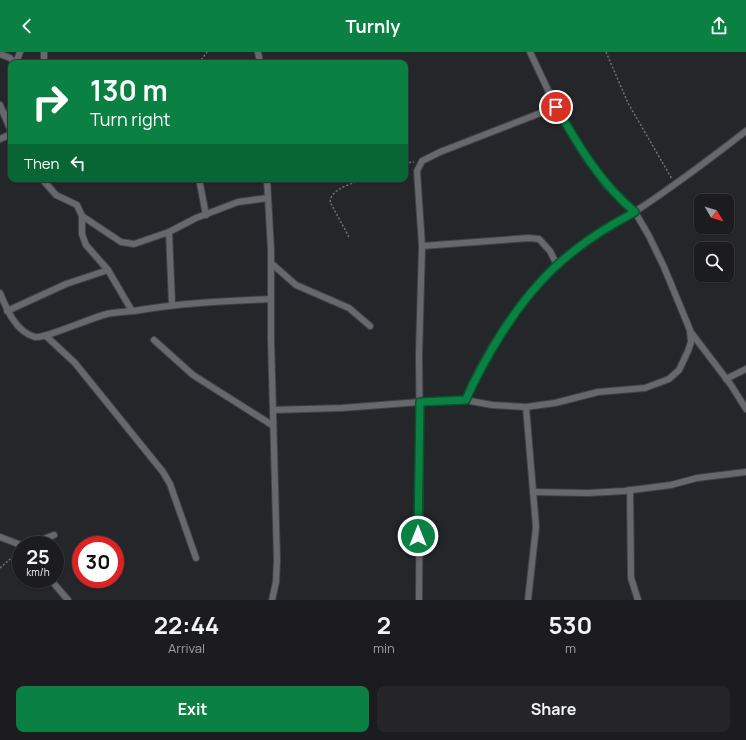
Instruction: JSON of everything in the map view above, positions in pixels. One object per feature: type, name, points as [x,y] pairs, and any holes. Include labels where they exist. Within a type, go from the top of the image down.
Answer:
[{"type":"street","points":[[530,52],[556,107],[597,173],[619,199],[635,212],[649,236],[664,267],[690,330],[746,409]]},
{"type":"street","points":[[0,54],[12,60]]},
{"type":"street","points":[[0,105],[8,122]]},
{"type":"street","points":[[419,600],[419,355],[422,246],[417,171],[422,161],[445,150],[556,107]]},
{"type":"street","points":[[466,400],[477,374],[514,312],[533,289],[557,265],[591,238],[635,212],[746,131]]},
{"type":"street","points":[[45,182],[56,195],[77,205],[82,216],[82,234],[86,245],[108,270],[132,311]]},
{"type":"street","points":[[200,182],[206,215]]},
{"type":"street","points":[[268,182],[271,263],[272,425],[277,560],[276,582],[272,600]]},
{"type":"street","points":[[82,216],[114,238],[128,244],[143,242],[238,202],[268,198]]},
{"type":"street","points":[[169,232],[172,304]]},
{"type":"street","points":[[422,246],[529,238],[539,239],[550,250],[557,265]]},
{"type":"street","points":[[271,263],[296,285],[349,308],[370,326]]},
{"type":"street","points":[[8,311],[66,284],[108,270]]},
{"type":"street","points":[[0,293],[8,311],[17,324],[30,335],[37,337],[46,336],[92,317],[109,313],[132,311],[172,304],[271,299]]},
{"type":"street","points":[[273,410],[342,408],[466,400],[492,405],[526,407],[555,403],[598,392],[645,388],[669,379],[684,362],[691,342],[690,330]]},
{"type":"street","points":[[46,336],[75,363],[163,472],[170,484],[196,558]]},
{"type":"street","points":[[154,340],[192,375],[272,425]]},
{"type":"street","points":[[726,379],[746,369]]},
{"type":"street","points":[[526,407],[535,538],[528,600]]},
{"type":"street","points":[[532,492],[588,493],[630,490],[671,485],[710,476],[746,472]]},
{"type":"street","points":[[630,490],[631,578],[638,600]]},
{"type":"street","points":[[0,537],[12,542]]},
{"type":"street","points":[[58,588],[68,600]]},
{"type":"path","points":[[606,52],[628,103],[675,184]]},
{"type":"path","points":[[408,163],[422,161]]},
{"type":"path","points":[[350,237],[330,202],[330,198],[335,192],[357,182]]},
{"type":"path","points":[[0,568],[12,557]]},
{"type":"route","points":[[418,536],[420,402],[466,400],[477,374],[514,312],[533,289],[557,265],[591,238],[612,224],[635,212],[619,199],[606,185],[588,160],[556,107]]}]
